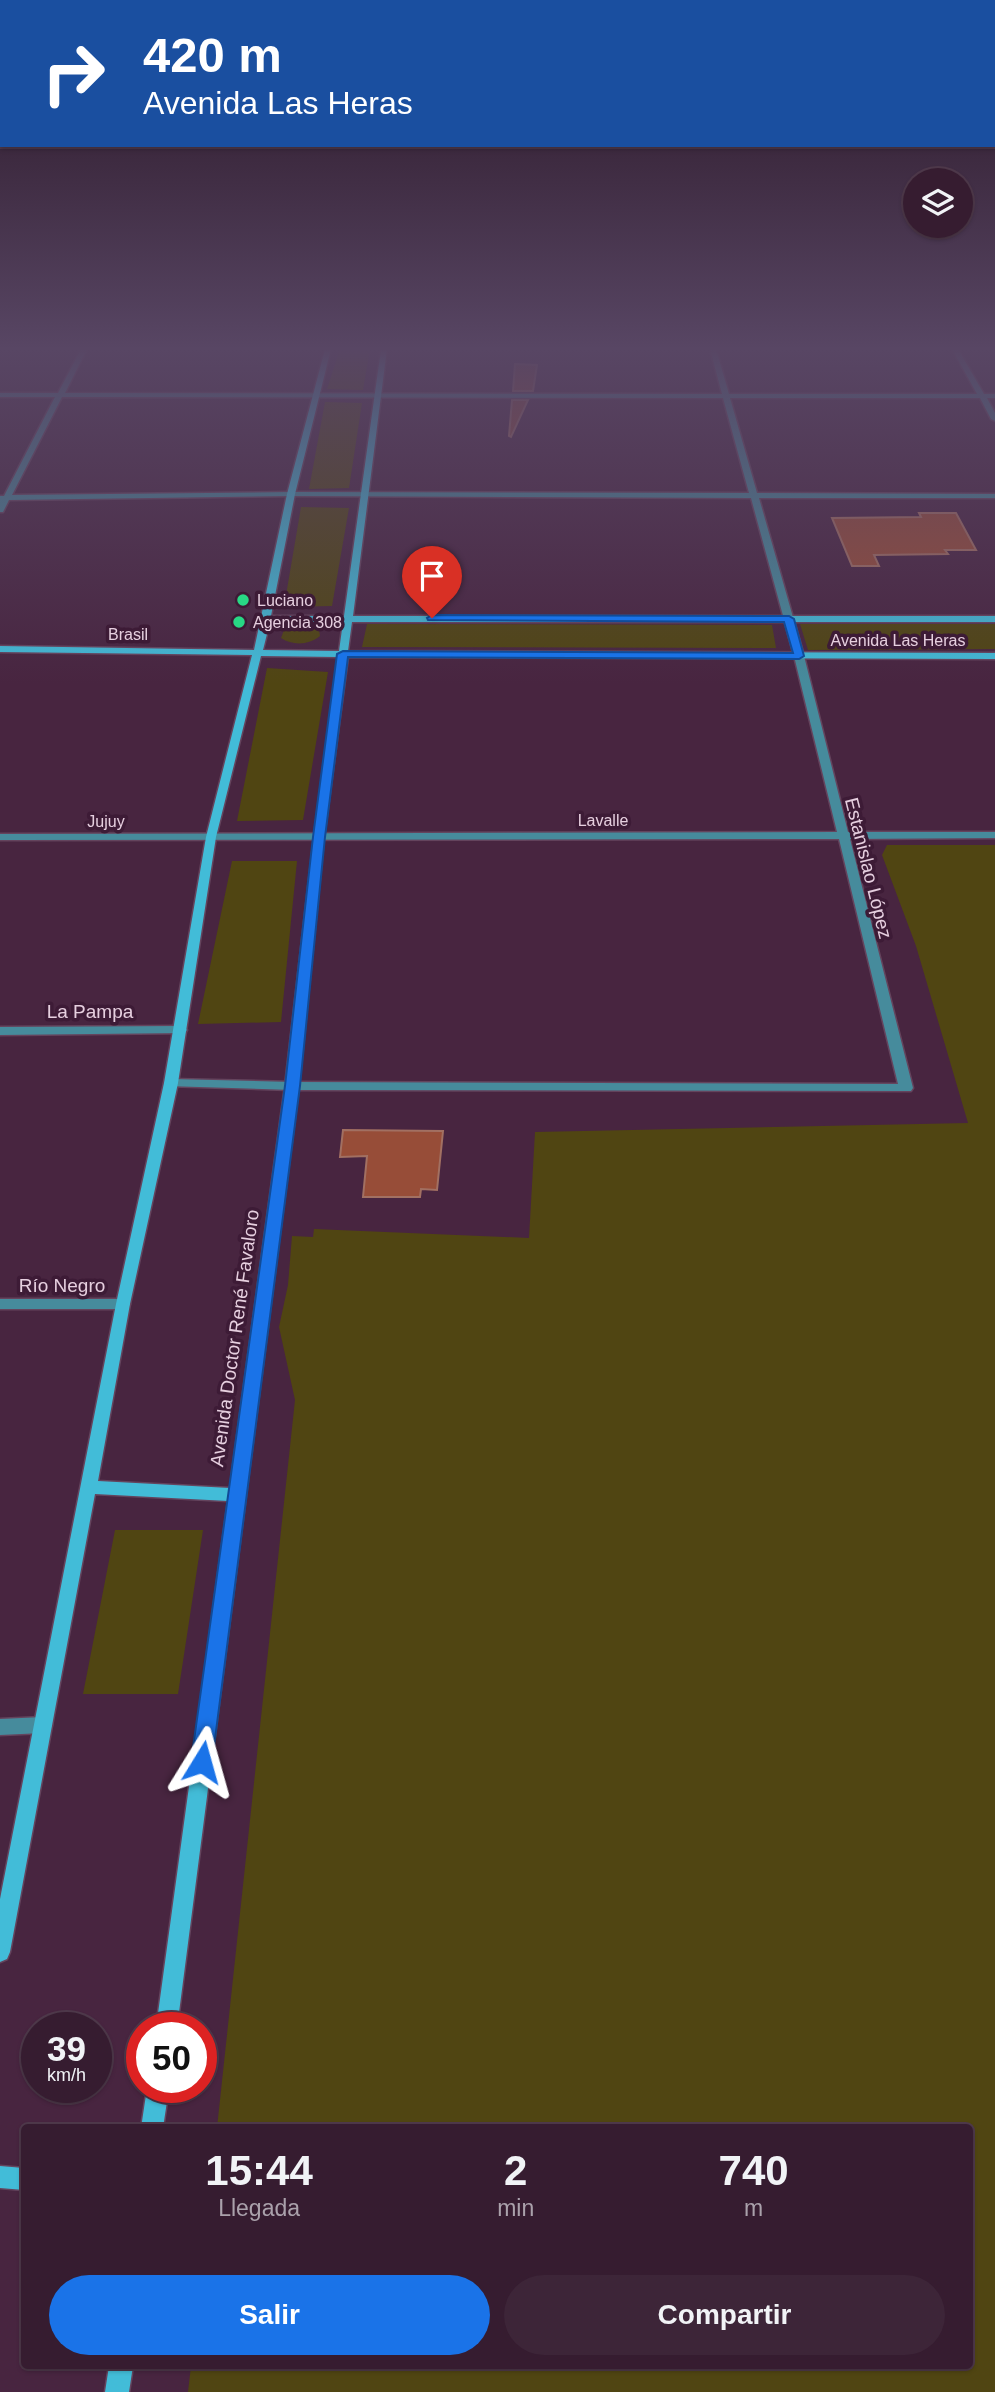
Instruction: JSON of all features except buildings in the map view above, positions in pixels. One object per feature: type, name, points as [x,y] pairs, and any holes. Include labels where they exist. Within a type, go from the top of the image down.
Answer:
[{"type":"main road","points":[[0,1952],[123,1304],[171,1083],[211,837],[266,619],[299,461]]},
{"type":"main road","name":"Avenida Doctor René Favaloro","points":[[168,2012],[292,1086],[319,837],[369,461]]},
{"type":"main road","name":"Avenida Las Heras","points":[[266,619],[995,619]]},
{"type":"main road","name":"Brasil","points":[[0,649],[256,651]]},
{"type":"main road","name":"Avenida Las Heras","points":[[256,651],[343,654],[995,656]]},
{"type":"main road","points":[[88,1487],[237,1495]]},
{"type":"main road","points":[[153,2124],[156,2103]]},
{"type":"main road","points":[[0,2177],[21,2179]]},
{"type":"main road","points":[[117,2392],[121,2369]]},
{"type":"street","points":[[0,510],[3,498],[24,461]]},
{"type":"street","name":"Estanislao López","points":[[292,1086],[906,1088],[799,656],[744,461]]},
{"type":"street","points":[[3,498],[291,494],[995,496]]},
{"type":"street","name":"Lavalle","points":[[211,837],[995,835]]},
{"type":"street","name":"Jujuy","points":[[0,837],[211,837]]},
{"type":"street","name":"La Pampa","points":[[0,1031],[181,1030]]},
{"type":"street","points":[[171,1083],[292,1086]]},
{"type":"street","name":"Río Negro","points":[[0,1304],[123,1304]]},
{"type":"street","points":[[0,1727],[43,1725]]},
{"type":"shaded area","points":[[314,461],[353,461],[349,488],[309,489]]},
{"type":"shaded area","points":[[301,507],[349,508],[332,606],[284,607]]},
{"type":"shaded area","points":[[367,624],[772,625],[776,648],[362,647]]},
{"type":"shaded area","points":[[800,624],[995,624],[995,649],[808,650]]},
{"type":"shaded area","points":[[302,625],[319,630],[320,636],[301,643],[281,638],[284,630]]},
{"type":"shaded area","points":[[267,668],[328,672],[303,820],[237,821]]},
{"type":"shaded area","points":[[887,845],[995,845],[995,2392],[188,2392],[191,2369],[973,2369],[973,2124],[217,2124],[295,1400],[279,1327],[288,1285],[292,1236],[313,1237],[314,1229],[529,1238],[535,1132],[968,1123],[916,946],[882,855]]},
{"type":"shaded area","points":[[232,861],[297,861],[281,1022],[198,1024]]},
{"type":"shaded area","points":[[115,1530],[203,1530],[178,1694],[83,1694]]},
{"type":"place","name":"Luciano","points":[[243,600]]},
{"type":"place","name":"Agencia 308","points":[[239,622]]},
{"type":"route","points":[[202,1762],[292,1086],[319,837],[343,654],[799,656],[789,619],[432,618]]}]
